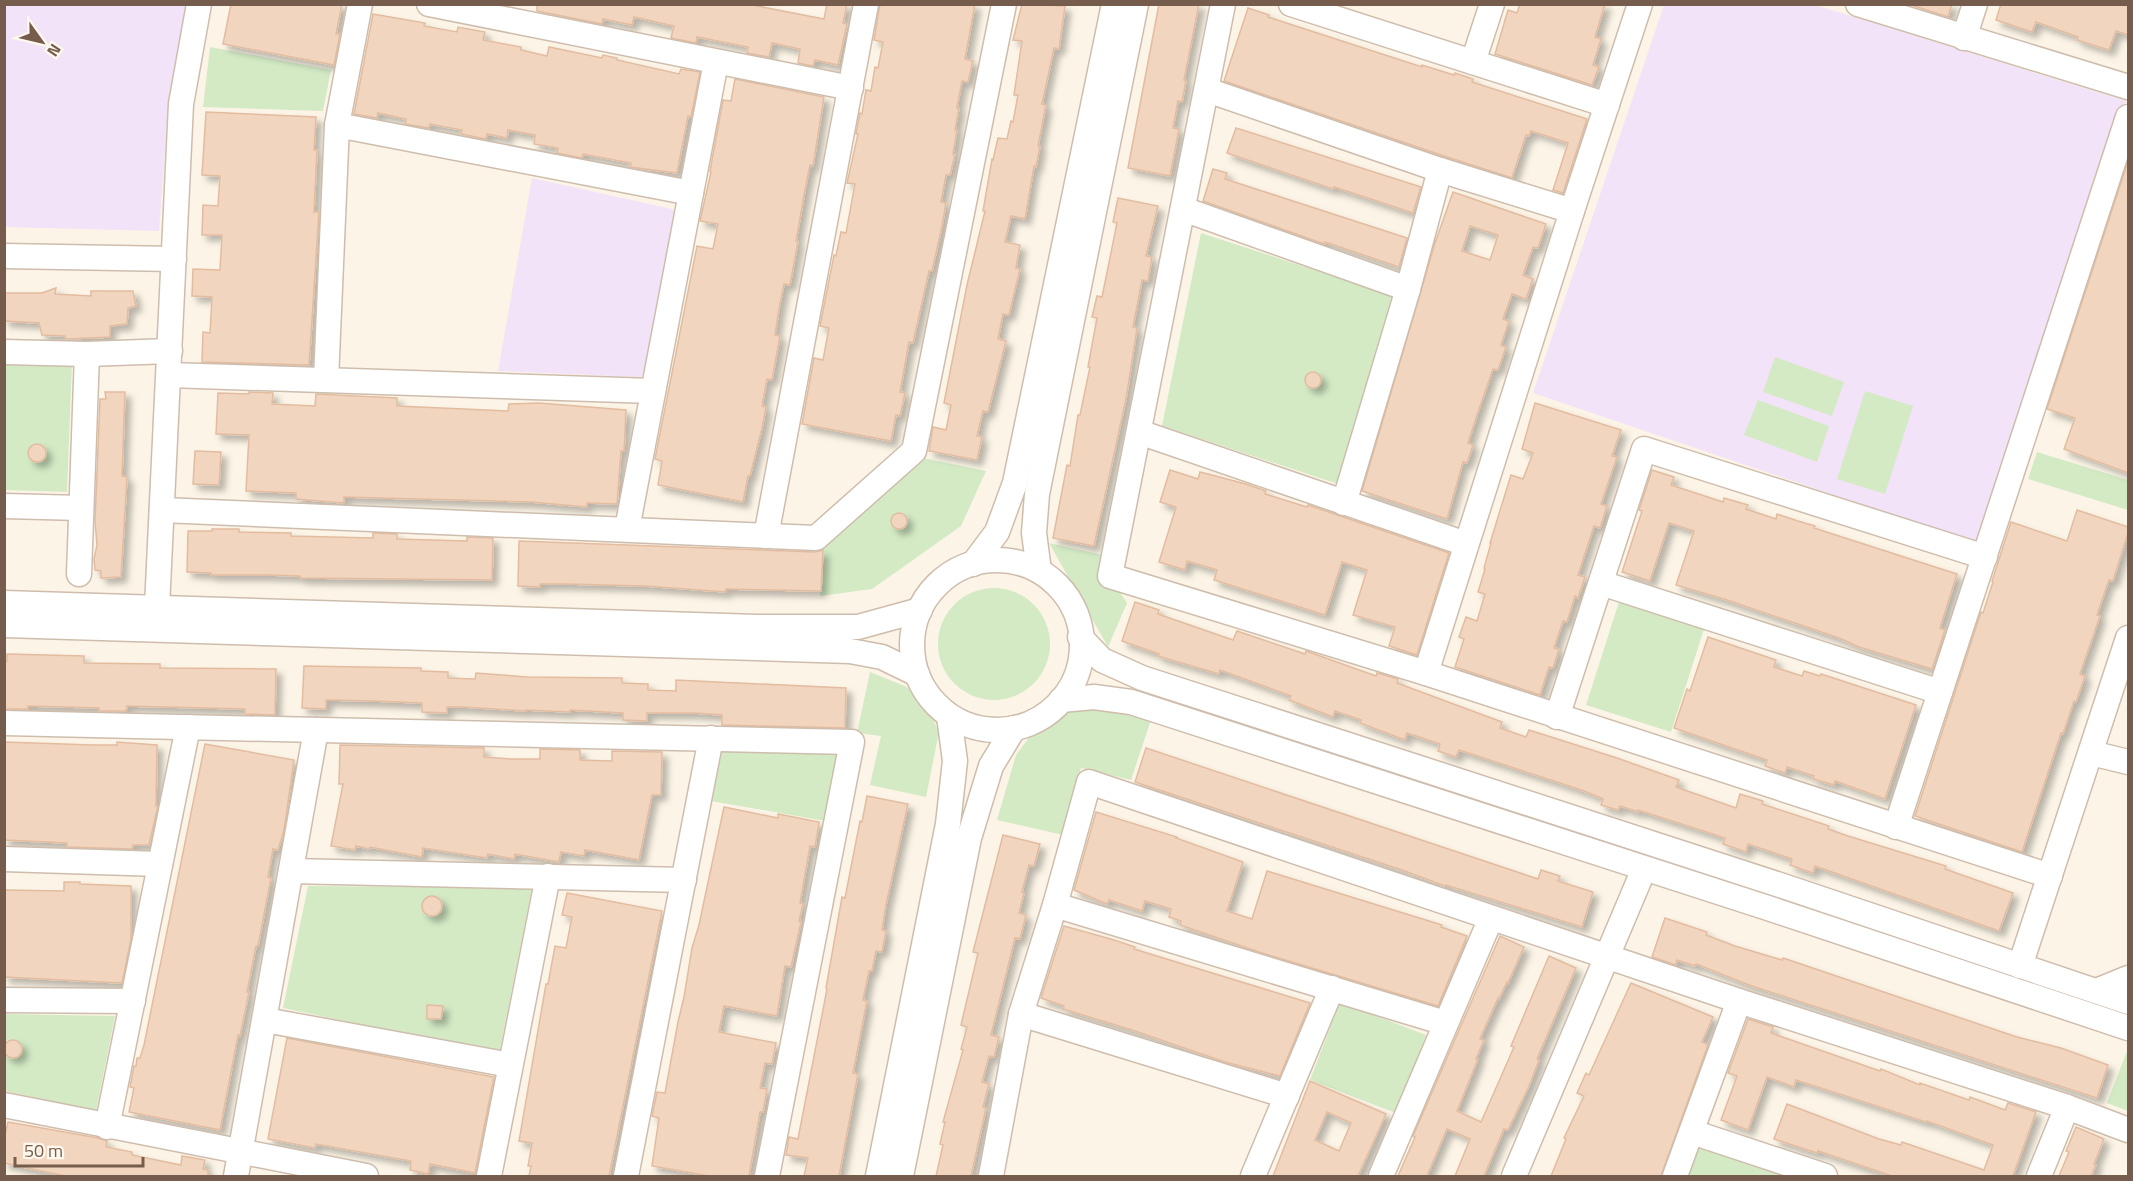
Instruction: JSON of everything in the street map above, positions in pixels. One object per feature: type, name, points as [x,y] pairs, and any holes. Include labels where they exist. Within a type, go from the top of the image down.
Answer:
[{"type":"street","points":[[157,607],[182,104],[199,4]]},
{"type":"street","points":[[326,380],[337,125],[360,4]]},
{"type":"street","points":[[429,4],[851,88]]},
{"type":"street","points":[[766,536],[866,4]]},
{"type":"street","points":[[162,510],[816,538],[915,451],[1004,4]]},
{"type":"street","points":[[973,564],[997,532],[1015,483],[1114,4]]},
{"type":"street","points":[[1039,571],[1034,533],[1037,494],[1136,4]]},
{"type":"street","points":[[1223,4],[1110,576],[1426,672],[1557,717],[2050,876]]},
{"type":"street","points":[[1291,4],[1607,105]]},
{"type":"street","points":[[1473,62],[1492,4]]},
{"type":"street","points":[[1426,672],[1640,4]]},
{"type":"street","points":[[1858,4],[2128,87]]},
{"type":"street","points":[[1964,38],[1975,4]]},
{"type":"street","points":[[627,529],[716,62]]},
{"type":"street","points":[[1207,90],[1440,170],[1572,211]]},
{"type":"street","points":[[1896,827],[2128,117]]},
{"type":"street","points":[[337,125],[691,193]]},
{"type":"street","points":[[1344,502],[1408,289],[1440,170]]},
{"type":"street","points":[[1183,209],[1408,289]]},
{"type":"street","points":[[4,256],[174,259]]},
{"type":"street","points":[[4,352],[87,354],[170,351]]},
{"type":"street","points":[[79,574],[87,354]]},
{"type":"street","points":[[169,375],[653,392]]},
{"type":"street","points":[[1139,432],[1466,544]]},
{"type":"street","points":[[1557,717],[1644,449],[1985,557]]},
{"type":"street","points":[[4,506],[81,508]]},
{"type":"street","points":[[993,560],[1011,561],[1039,571],[1067,596],[1078,620],[1081,652],[1077,673],[1062,700],[1043,716],[1014,728],[979,728],[949,716],[924,690],[914,663],[912,638],[920,610],[930,592],[951,574],[973,564],[993,560]]},
{"type":"street","points":[[1601,583],[1940,692]]},
{"type":"street","points":[[4,603],[757,627],[858,627],[920,610]]},
{"type":"street","points":[[4,625],[850,651],[882,657],[917,674]]},
{"type":"street","points":[[1080,637],[1102,660],[1142,678],[1780,885],[2128,1002]]},
{"type":"street","points":[[2020,966],[2126,651]]},
{"type":"street","points":[[1062,700],[1094,696],[1131,702],[2128,1028]]},
{"type":"street","points":[[878,1176],[948,824],[956,761],[949,716]]},
{"type":"street","points":[[4,723],[852,742],[767,1176]]},
{"type":"street","points":[[107,1127],[188,727]]},
{"type":"street","points":[[901,1176],[969,838],[991,766],[1014,728]]},
{"type":"street","points":[[236,1176],[316,730]]},
{"type":"street","points":[[626,1176],[711,738]]},
{"type":"street","points":[[2091,753],[2128,762]]},
{"type":"street","points":[[991,1176],[1021,1014],[1055,905],[1089,782],[1739,1001],[2067,1107],[2128,1130]]},
{"type":"street","points":[[4,859],[160,864]]},
{"type":"street","points":[[1514,1176],[1644,869]]},
{"type":"street","points":[[291,871],[684,880]]},
{"type":"street","points":[[489,1176],[548,876]]},
{"type":"street","points":[[1055,905],[1445,1023]]},
{"type":"street","points":[[1380,1176],[1491,918]]},
{"type":"street","points":[[2096,991],[2128,978]]},
{"type":"street","points":[[1252,1176],[1332,988]]},
{"type":"street","points":[[4,1000],[133,1001]]},
{"type":"street","points":[[1675,1176],[1739,1001]]},
{"type":"street","points":[[1021,1014],[1287,1095]]},
{"type":"street","points":[[264,1020],[510,1065]]},
{"type":"street","points":[[4,1106],[366,1176]]},
{"type":"street","points":[[2038,1176],[2067,1107]]},
{"type":"street","points":[[1692,1132],[1825,1176]]},
{"type":"shaded area","points":[[5,4],[186,5],[169,95],[159,231],[5,227]]},
{"type":"shaded area","points":[[1664,5],[1815,5],[2126,101],[1979,544],[1533,393]]},
{"type":"shaded area","points":[[532,178],[681,211],[642,377],[498,371]]},
{"type":"green space","points":[[210,47],[331,70],[323,111],[203,107]]},
{"type":"green space","points":[[1201,233],[1401,298],[1341,485],[1162,426]]},
{"type":"green space","points":[[1775,357],[1844,382],[1832,416],[1763,392]]},
{"type":"green space","points":[[5,360],[72,363],[67,492],[5,490]]},
{"type":"green space","points":[[1865,391],[1913,406],[1885,494],[1837,479]]},
{"type":"green space","points":[[1758,400],[1829,426],[1817,462],[1744,435]]},
{"type":"green space","points":[[2037,452],[2128,480],[2128,510],[2028,479]]},
{"type":"green space","points":[[923,458],[986,471],[961,526],[872,589],[820,596],[824,542]]},
{"type":"green space","points":[[1049,543],[1107,556],[1107,573],[1127,603],[1108,647]]},
{"type":"green space","points":[[994,588],[1015,592],[1034,604],[1046,623],[1050,644],[1046,665],[1034,684],[1015,696],[994,700],[973,696],[954,684],[942,665],[938,644],[942,623],[954,604],[973,592]]},
{"type":"green space","points":[[1619,602],[1704,629],[1671,732],[1586,705]]},
{"type":"green space","points":[[870,672],[907,687],[929,711],[939,732],[926,797],[870,785],[881,736],[857,733]]},
{"type":"green space","points":[[1094,706],[1151,720],[1131,780],[1081,768],[1063,835],[997,820],[1016,755],[1030,736],[1074,707]]},
{"type":"green space","points":[[723,748],[839,754],[826,821],[711,801]]},
{"type":"green space","points":[[308,886],[532,888],[499,1054],[283,1008]]},
{"type":"green space","points":[[1340,1002],[1426,1035],[1396,1113],[1310,1080]]},
{"type":"green space","points":[[5,1014],[115,1016],[96,1111],[5,1091]]},
{"type":"green space","points":[[2128,1052],[2128,1111],[2107,1103]]},
{"type":"green space","points":[[1701,1142],[1795,1176],[1687,1176]]},
{"type":"building","points":[[231,4],[342,4],[336,34],[340,34],[334,65],[223,44]]},
{"type":"building","points":[[537,4],[747,4],[824,19],[827,4],[847,4],[843,23],[847,24],[838,65],[815,60],[813,66],[798,63],[800,49],[772,43],[769,57],[747,53],[748,47],[697,37],[696,43],[671,38],[674,26],[634,17],[632,25],[603,19],[602,24],[537,11]]},
{"type":"building","points":[[880,4],[975,4],[965,59],[973,61],[968,82],[962,81],[957,108],[959,108],[953,154],[955,154],[950,175],[946,175],[941,202],[946,203],[942,226],[913,343],[909,342],[900,392],[905,393],[900,416],[896,415],[891,441],[802,424],[814,358],[823,360],[829,328],[820,326],[834,255],[836,256],[841,232],[846,233],[855,184],[847,183],[858,134],[856,134],[860,113],[862,114],[866,90],[871,91],[875,67],[878,68],[883,42],[874,40]]},
{"type":"building","points":[[1022,4],[1065,6],[1059,49],[1054,48],[1042,104],[1046,105],[1038,146],[1040,146],[1036,167],[1034,166],[1025,219],[1011,216],[1005,242],[1020,245],[1016,268],[1020,269],[1009,315],[1003,314],[998,339],[1006,341],[988,412],[983,411],[977,436],[982,437],[977,460],[929,451],[933,427],[946,430],[951,405],[944,403],[967,285],[985,211],[983,211],[992,159],[998,138],[1007,139],[1011,121],[1013,122],[1018,95],[1014,95],[1022,41],[1013,40]]},
{"type":"building","points":[[1159,4],[1199,4],[1182,102],[1178,101],[1173,128],[1179,129],[1170,176],[1128,168]]},
{"type":"building","points":[[1520,4],[1605,4],[1595,37],[1601,39],[1593,65],[1599,67],[1592,85],[1495,54],[1508,10],[1517,13]]},
{"type":"building","points":[[1908,4],[1952,4],[1948,17]]},
{"type":"building","points":[[2001,4],[2128,4],[2128,35],[2116,31],[2109,50],[2077,40],[2078,37],[2036,22],[2032,32],[1996,20]]},
{"type":"building","points":[[1248,8],[1269,15],[1268,17],[1422,67],[1422,65],[1454,75],[1455,73],[1473,79],[1472,82],[1587,119],[1563,193],[1553,190],[1568,143],[1531,131],[1529,136],[1526,135],[1512,178],[1224,81]]},
{"type":"building","points":[[373,14],[425,23],[424,26],[457,32],[458,27],[485,32],[483,40],[521,47],[521,50],[547,56],[549,47],[602,58],[603,55],[679,74],[681,69],[700,72],[691,117],[688,116],[677,173],[630,167],[631,163],[583,154],[582,158],[557,153],[558,148],[534,144],[535,135],[508,130],[507,138],[487,134],[486,139],[461,134],[462,130],[430,124],[429,128],[405,124],[406,119],[378,113],[377,118],[354,114]]},
{"type":"building","points":[[735,79],[824,97],[813,166],[810,165],[805,190],[790,285],[784,284],[779,309],[775,335],[780,336],[772,380],[767,379],[762,406],[766,407],[762,428],[743,502],[658,485],[662,461],[655,459],[697,246],[713,249],[718,224],[700,221],[723,100],[731,101]]},
{"type":"building","points":[[206,112],[316,117],[314,212],[319,212],[309,365],[202,362],[203,332],[210,333],[212,297],[192,296],[193,269],[220,270],[222,235],[202,235],[203,205],[218,206],[220,176],[202,175]]},
{"type":"building","points":[[1236,128],[1421,187],[1413,213],[1227,153]]},
{"type":"building","points":[[2128,161],[2128,473],[2064,449],[2075,418],[2047,409]]},
{"type":"building","points":[[1213,169],[1227,173],[1225,179],[1407,238],[1399,267],[1325,242],[1324,244],[1203,201]]},
{"type":"building","points":[[1453,192],[1546,224],[1538,248],[1533,247],[1523,275],[1533,279],[1526,299],[1512,294],[1503,319],[1509,321],[1501,345],[1506,347],[1498,370],[1493,369],[1477,415],[1468,443],[1473,445],[1467,463],[1463,462],[1447,519],[1362,491],[1435,243]],"holes":[[[1470,226],[1498,235],[1490,260],[1462,251]]]},
{"type":"building","points":[[1118,198],[1158,206],[1146,256],[1152,257],[1148,281],[1142,280],[1133,327],[1137,328],[1126,399],[1094,546],[1053,538],[1090,367],[1088,367],[1097,318],[1092,317],[1097,296],[1102,297],[1117,223],[1113,222]]},
{"type":"building","points":[[56,288],[55,294],[91,296],[91,291],[133,291],[136,306],[128,308],[127,324],[110,326],[110,337],[66,339],[65,336],[42,335],[39,323],[4,321],[4,293],[42,293]]},
{"type":"building","points":[[1313,372],[1321,380],[1313,388],[1305,380]]},
{"type":"building","points":[[105,392],[125,392],[122,476],[127,477],[121,577],[101,578],[101,571],[95,570],[94,559],[97,545],[95,521],[100,399],[106,399]]},
{"type":"building","points":[[249,392],[273,393],[272,404],[315,406],[316,394],[397,398],[397,406],[508,411],[509,404],[539,403],[626,410],[624,451],[621,451],[617,504],[587,503],[587,507],[531,502],[344,497],[344,503],[296,499],[296,493],[246,491],[249,435],[216,434],[218,393],[249,394]]},
{"type":"building","points":[[1535,403],[1621,430],[1612,456],[1617,457],[1601,504],[1607,506],[1600,528],[1594,526],[1578,575],[1585,577],[1578,598],[1575,596],[1567,622],[1563,621],[1554,648],[1559,649],[1553,668],[1549,667],[1540,695],[1455,667],[1464,639],[1459,637],[1466,617],[1477,621],[1485,594],[1478,592],[1511,475],[1523,479],[1533,453],[1522,449]]},
{"type":"building","points":[[37,444],[43,447],[46,453],[43,459],[37,462],[31,459],[28,453],[31,447]]},
{"type":"building","points":[[195,451],[221,452],[219,485],[193,484]]},
{"type":"building","points":[[1170,470],[1198,479],[1200,472],[1246,484],[1266,491],[1265,494],[1307,507],[1308,505],[1449,553],[1417,655],[1389,646],[1395,627],[1353,615],[1367,570],[1342,562],[1325,615],[1214,580],[1217,570],[1187,561],[1185,570],[1159,562],[1176,507],[1160,502]]},
{"type":"building","points":[[1652,470],[1674,477],[1671,485],[1723,502],[1724,498],[1748,505],[1746,509],[1776,519],[1777,514],[1957,574],[1940,628],[1945,630],[1932,669],[1859,647],[1727,600],[1676,585],[1694,531],[1669,523],[1650,581],[1622,572],[1642,511],[1639,510]]},
{"type":"building","points":[[2077,510],[2128,527],[2128,533],[2113,581],[2109,580],[2097,615],[2100,616],[2080,674],[2085,676],[2063,734],[2061,733],[2022,852],[1915,816],[2011,522],[2067,541]]},
{"type":"building","points":[[899,513],[907,521],[899,529],[891,521]]},
{"type":"building","points":[[212,529],[291,533],[291,536],[373,538],[373,533],[397,534],[397,539],[467,541],[467,537],[493,538],[492,580],[300,578],[300,576],[211,575],[211,573],[187,572],[188,531],[212,531]]},
{"type":"building","points":[[519,541],[815,552],[823,550],[821,591],[726,589],[726,592],[645,586],[566,584],[540,584],[540,587],[518,586]]},
{"type":"building","points":[[1135,602],[1159,610],[1158,614],[1233,640],[1237,631],[1305,654],[1306,651],[1376,676],[1377,673],[1398,679],[1397,683],[1502,722],[1500,728],[1526,737],[1529,730],[1617,758],[1679,780],[1676,787],[1736,808],[1740,794],[1763,801],[1762,804],[1829,826],[1828,829],[1946,866],[1945,869],[2013,893],[1999,931],[1815,866],[1813,873],[1790,865],[1792,859],[1748,844],[1746,852],[1723,844],[1725,838],[1638,810],[1638,812],[1620,806],[1618,810],[1601,805],[1603,799],[1584,791],[1459,750],[1456,757],[1438,751],[1440,744],[1407,733],[1405,740],[1335,711],[1333,717],[1289,700],[1291,696],[1220,670],[1219,674],[1158,656],[1159,654],[1122,641]]},
{"type":"building","points":[[1708,637],[1776,660],[1774,667],[1802,676],[1804,671],[1820,676],[1821,674],[1916,705],[1885,799],[1835,781],[1834,785],[1813,779],[1814,776],[1787,767],[1785,773],[1765,766],[1767,760],[1674,728],[1687,689],[1690,691]]},
{"type":"building","points":[[7,654],[84,656],[84,663],[160,664],[160,668],[276,669],[275,715],[245,714],[245,709],[127,706],[126,711],[28,706],[28,709],[4,709],[4,661],[7,661]]},
{"type":"building","points":[[304,666],[421,668],[421,671],[448,672],[448,678],[475,679],[476,673],[527,677],[622,678],[622,683],[648,684],[648,690],[676,691],[676,680],[846,688],[845,728],[722,725],[722,715],[694,713],[647,713],[647,721],[623,720],[623,713],[570,710],[570,712],[526,711],[447,707],[447,713],[422,712],[422,703],[373,701],[326,700],[326,709],[302,708]]},
{"type":"building","points":[[4,742],[117,745],[117,742],[157,745],[156,806],[158,806],[149,845],[133,845],[132,849],[67,847],[67,843],[4,840]]},
{"type":"building","points":[[205,744],[294,760],[284,830],[278,850],[273,849],[268,877],[271,878],[220,1130],[129,1112],[134,1088],[130,1087],[134,1066],[136,1066],[137,1058],[140,1058],[144,1045]]},
{"type":"building","points":[[340,745],[484,748],[484,757],[511,759],[540,759],[540,749],[580,750],[580,760],[612,761],[612,751],[662,752],[661,795],[652,795],[639,860],[585,850],[584,856],[561,852],[559,862],[515,854],[514,859],[488,854],[487,858],[423,848],[422,857],[370,847],[369,849],[356,846],[355,850],[331,846],[343,784],[339,784]]},
{"type":"building","points":[[1146,748],[1538,879],[1541,870],[1560,876],[1558,881],[1593,892],[1582,927],[1445,886],[1135,782]]},
{"type":"building","points":[[867,796],[908,804],[886,905],[882,930],[886,931],[882,952],[876,951],[863,1000],[867,1001],[853,1073],[858,1074],[839,1176],[804,1176],[808,1158],[786,1155],[789,1137],[798,1139],[842,897],[845,898]]},
{"type":"building","points":[[724,807],[778,818],[778,814],[819,822],[815,847],[810,846],[800,903],[803,904],[799,921],[801,922],[791,967],[785,966],[777,1016],[724,1006],[719,1032],[776,1043],[772,1064],[765,1063],[760,1088],[767,1089],[763,1112],[760,1112],[749,1176],[709,1176],[652,1166],[659,1118],[652,1116],[657,1092],[665,1093],[692,948]]},
{"type":"building","points":[[1096,812],[1177,837],[1243,862],[1227,911],[1252,919],[1267,871],[1442,925],[1441,927],[1467,936],[1438,1006],[1262,953],[1180,925],[1181,921],[1169,917],[1171,909],[1145,901],[1142,911],[1109,900],[1107,904],[1074,890]]},
{"type":"building","points":[[1003,835],[1040,844],[1034,866],[1029,865],[1022,892],[1024,893],[1019,913],[1026,915],[1020,939],[1015,938],[991,1035],[999,1037],[994,1057],[989,1056],[982,1082],[989,1084],[971,1176],[936,1176],[943,1145],[940,1144],[945,1122],[943,1122],[967,1027],[961,1025],[978,953],[973,952]]},
{"type":"building","points":[[64,882],[131,886],[131,939],[122,983],[4,977],[4,890],[64,891]]},
{"type":"building","points":[[567,893],[662,911],[609,1176],[529,1176],[531,1166],[528,1166],[532,1143],[519,1141],[546,984],[548,984],[555,946],[566,948],[572,917],[562,915]]},
{"type":"building","points":[[432,896],[439,899],[442,906],[439,913],[432,916],[425,913],[422,906],[425,899]]},
{"type":"building","points":[[1665,918],[1707,932],[1706,935],[1735,946],[1782,960],[1783,958],[2017,1037],[2061,1048],[2108,1065],[2097,1098],[1749,985],[1696,964],[1695,966],[1677,960],[1676,965],[1652,957]]},
{"type":"building","points":[[1064,926],[1310,1003],[1280,1076],[1225,1062],[1063,1009],[1064,1006],[1041,998]]},
{"type":"building","points":[[1500,936],[1524,947],[1480,1039],[1484,1040],[1476,1059],[1478,1059],[1457,1111],[1481,1122],[1514,1047],[1511,1046],[1549,956],[1576,968],[1537,1059],[1539,1060],[1529,1086],[1508,1130],[1504,1129],[1484,1176],[1455,1176],[1470,1139],[1447,1129],[1427,1176],[1398,1176],[1415,1137],[1413,1136]]},
{"type":"building","points":[[1631,983],[1713,1017],[1702,1042],[1708,1045],[1661,1176],[1551,1176],[1566,1139],[1564,1138],[1584,1096],[1577,1093],[1586,1073],[1589,1075]]},
{"type":"building","points":[[427,1005],[443,1006],[441,1019],[427,1019]]},
{"type":"building","points":[[1748,1019],[1773,1027],[1771,1033],[1880,1071],[1881,1069],[1920,1085],[1920,1083],[1969,1100],[1970,1097],[2005,1110],[2008,1103],[2036,1112],[2013,1176],[1892,1176],[1774,1139],[1787,1104],[1879,1139],[1901,1145],[1902,1142],[1984,1170],[1993,1145],[1927,1121],[1796,1080],[1794,1087],[1767,1077],[1748,1130],[1721,1120],[1737,1076],[1728,1073]]},
{"type":"building","points":[[287,1038],[494,1077],[475,1173],[430,1164],[428,1174],[410,1170],[411,1161],[316,1144],[315,1148],[268,1139]]},
{"type":"building","points":[[13,1040],[19,1043],[22,1049],[19,1055],[13,1058],[7,1055],[4,1049],[7,1043]]},
{"type":"building","points":[[1310,1081],[1386,1114],[1358,1176],[1273,1176]],"holes":[[[1327,1112],[1351,1123],[1339,1151],[1315,1140]]]},
{"type":"building","points":[[8,1122],[98,1138],[107,1141],[106,1147],[181,1165],[182,1156],[205,1160],[203,1169],[208,1170],[208,1176],[65,1176],[4,1163],[4,1140]]},
{"type":"building","points":[[2076,1127],[2104,1139],[2094,1164],[2096,1165],[2091,1176],[2059,1176],[2069,1152],[2066,1151]]}]
